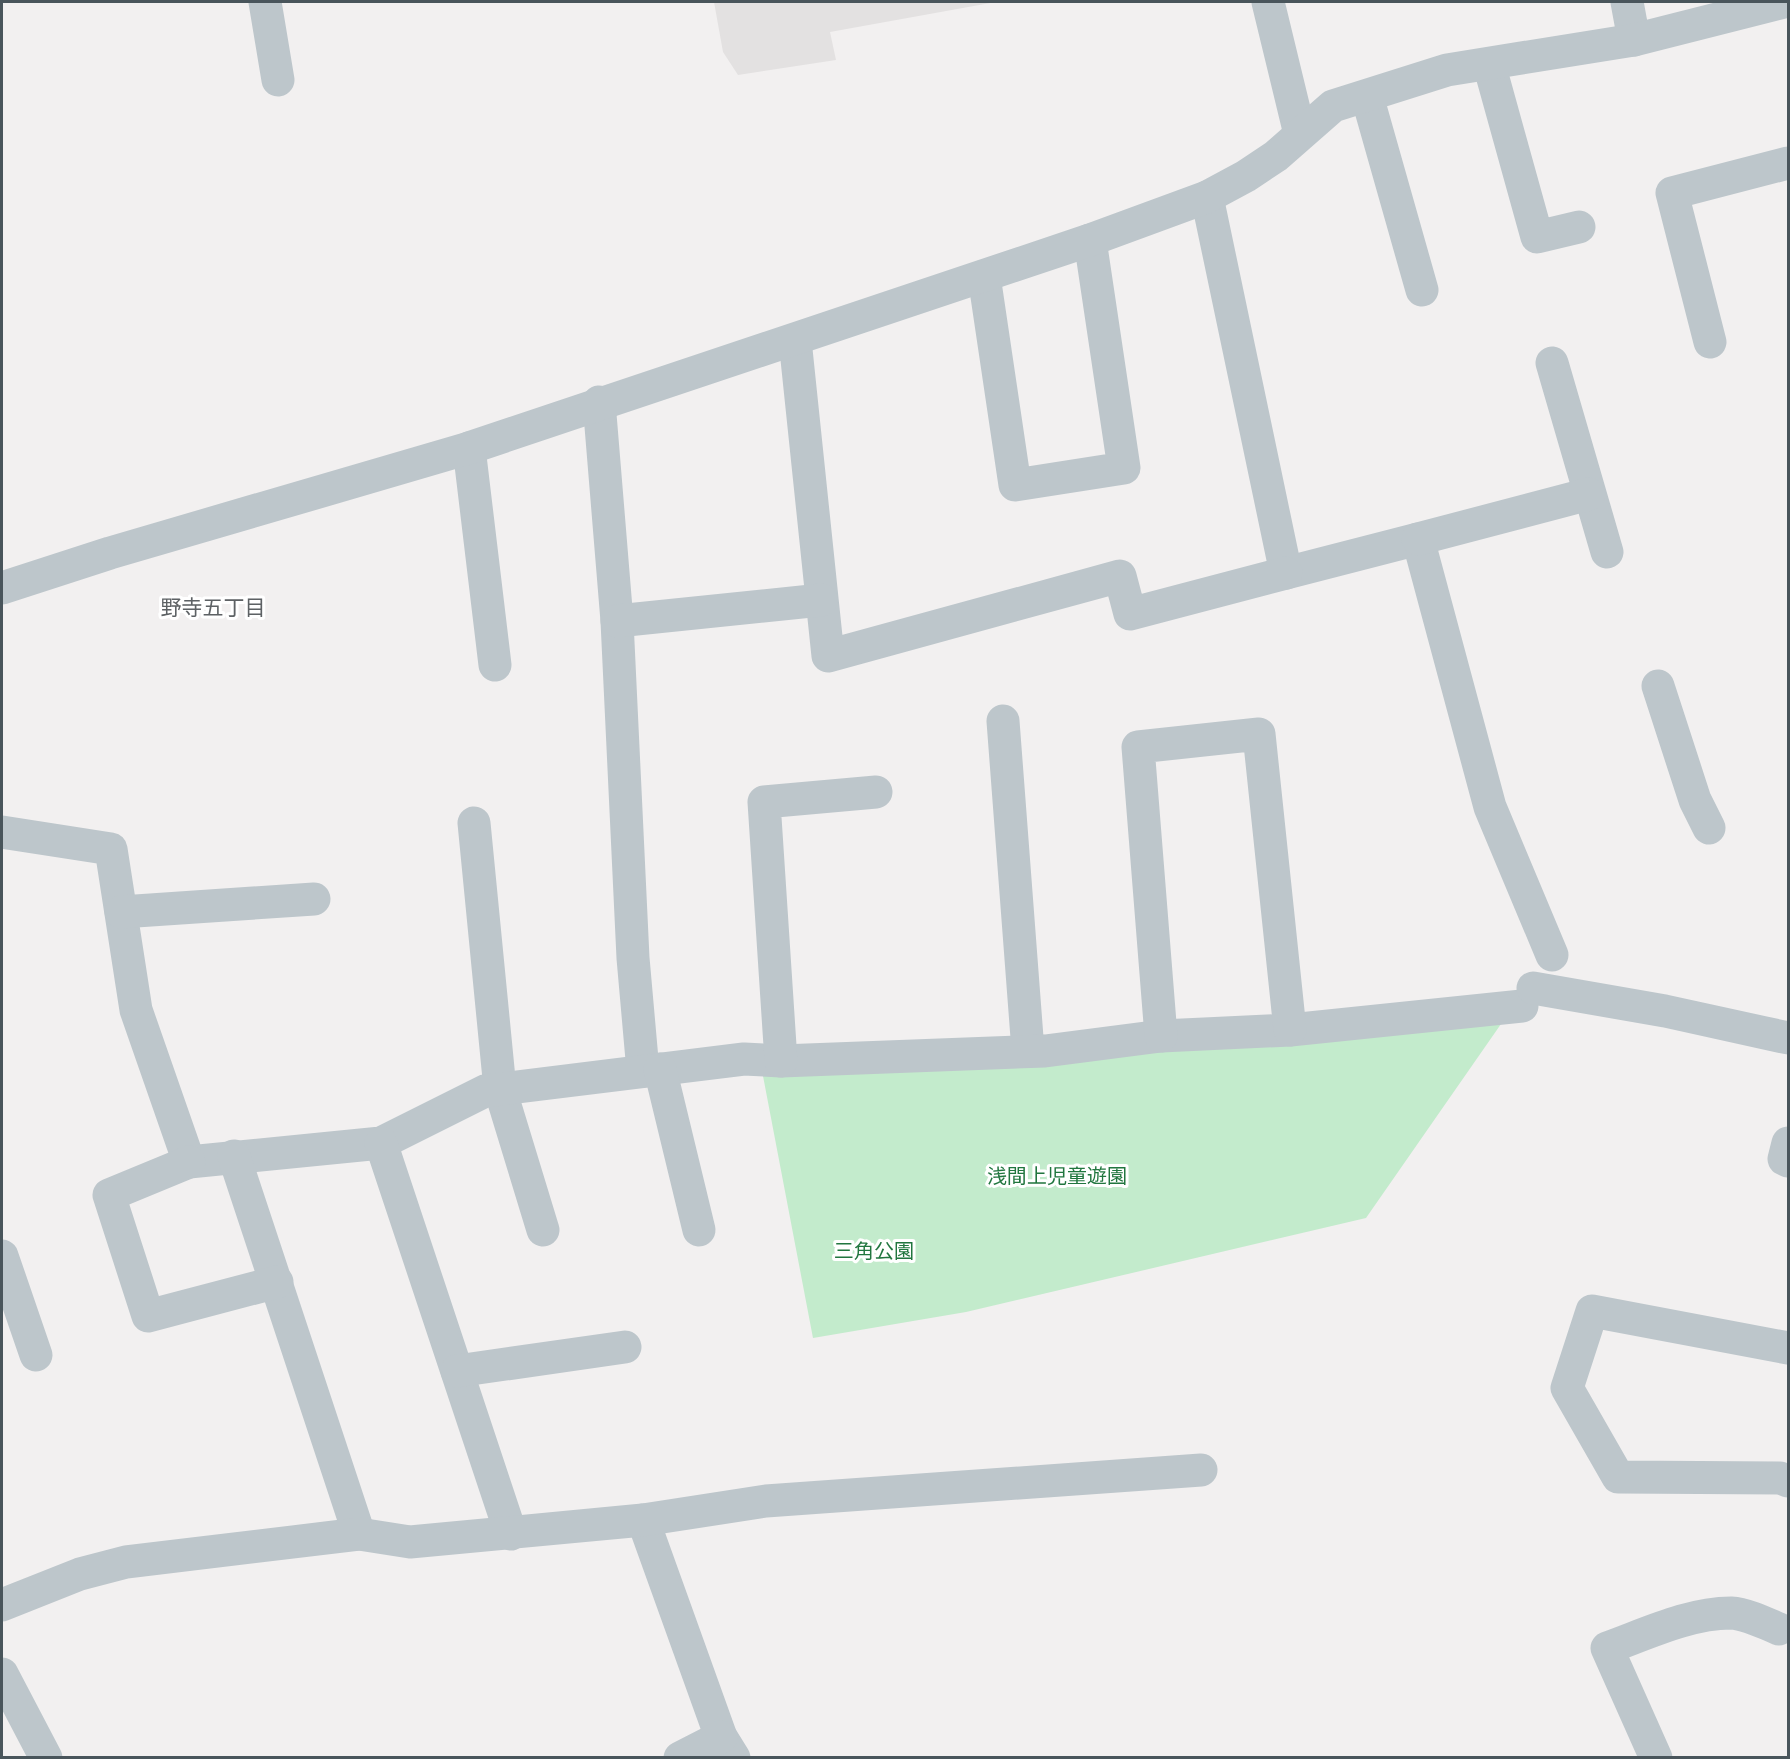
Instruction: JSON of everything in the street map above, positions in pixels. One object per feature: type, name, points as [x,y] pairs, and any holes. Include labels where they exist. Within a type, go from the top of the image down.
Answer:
[{"type":"street","points":[[265,2],[278,80]]},
{"type":"street","points":[[1268,2],[1300,134]]},
{"type":"street","points":[[1627,2],[1634,40]]},
{"type":"street","points":[[2,588],[110,553],[469,448],[599,402],[795,340],[1090,240],[1207,197],[1276,156],[1333,106],[1447,70],[1634,40],[1784,2]]},
{"type":"street","points":[[1488,64],[1537,237],[1579,227]]},
{"type":"street","points":[[1367,96],[1422,290]]},
{"type":"street","points":[[1710,342],[1672,193],[1788,163]]},
{"type":"street","points":[[1207,197],[1286,573]]},
{"type":"street","points":[[984,276],[1015,485],[1124,468],[1090,240]]},
{"type":"street","points":[[795,340],[828,656],[1120,576],[1130,614],[1589,494]]},
{"type":"street","points":[[1552,363],[1607,552]]},
{"type":"street","points":[[599,402],[617,621],[633,958],[652,1070],[699,1230]]},
{"type":"street","points":[[469,448],[495,665]]},
{"type":"street","points":[[1418,539],[1490,807],[1552,954]]},
{"type":"street","points":[[617,621],[821,600]]},
{"type":"street","points":[[1658,686],[1695,800],[1709,828]]},
{"type":"street","points":[[1003,721],[1028,1051]]},
{"type":"street","points":[[1161,1036],[1137,747],[1259,734],[1290,1030]]},
{"type":"street","points":[[781,1061],[764,802],[876,792]]},
{"type":"street","points":[[474,823],[500,1089],[543,1230]]},
{"type":"street","points":[[2,832],[111,849],[136,1010],[189,1162]]},
{"type":"street","points":[[121,912],[314,899]]},
{"type":"street","points":[[277,1282],[148,1316],[109,1195],[189,1162],[234,1156],[310,1152],[381,1143],[485,1091],[744,1059],[781,1061],[1045,1051],[1161,1036],[1290,1030],[1528,997],[1665,1011],[1788,1038]]},
{"type":"street","points":[[381,1143],[511,1534]]},
{"type":"street","points":[[1788,1143],[1784,1159],[1788,1161]]},
{"type":"street","points":[[234,1156],[359,1534]]},
{"type":"street","points":[[4,1272],[36,1355]]},
{"type":"street","points":[[1788,1348],[1592,1311],[1567,1388],[1618,1477],[1780,1478],[1788,1481]]},
{"type":"street","points":[[457,1371],[626,1347]]},
{"type":"street","points":[[2,1605],[80,1574],[126,1562],[359,1534],[410,1542],[643,1520],[778,1500],[1201,1470]]},
{"type":"street","points":[[643,1520],[728,1747],[680,1758]]},
{"type":"street","points":[[1656,1758],[1607,1648],[1684,1621],[1732,1613],[1759,1620],[1779,1629]]},
{"type":"street","points":[[2,1674],[46,1758]]},
{"type":"shaded area","points":[[714,2],[996,2],[830,32],[836,60],[738,75],[723,52]]},
{"type":"green space","name":"浅間上児童遊園","points":[[1501,1024],[1366,1218],[966,1312],[813,1338],[763,1076],[1143,1053]]},
{"type":"district","name":"野寺五丁目","points":[[213,607]]},
{"type":"park label","name":"三角公園","points":[[874,1251]]}]
